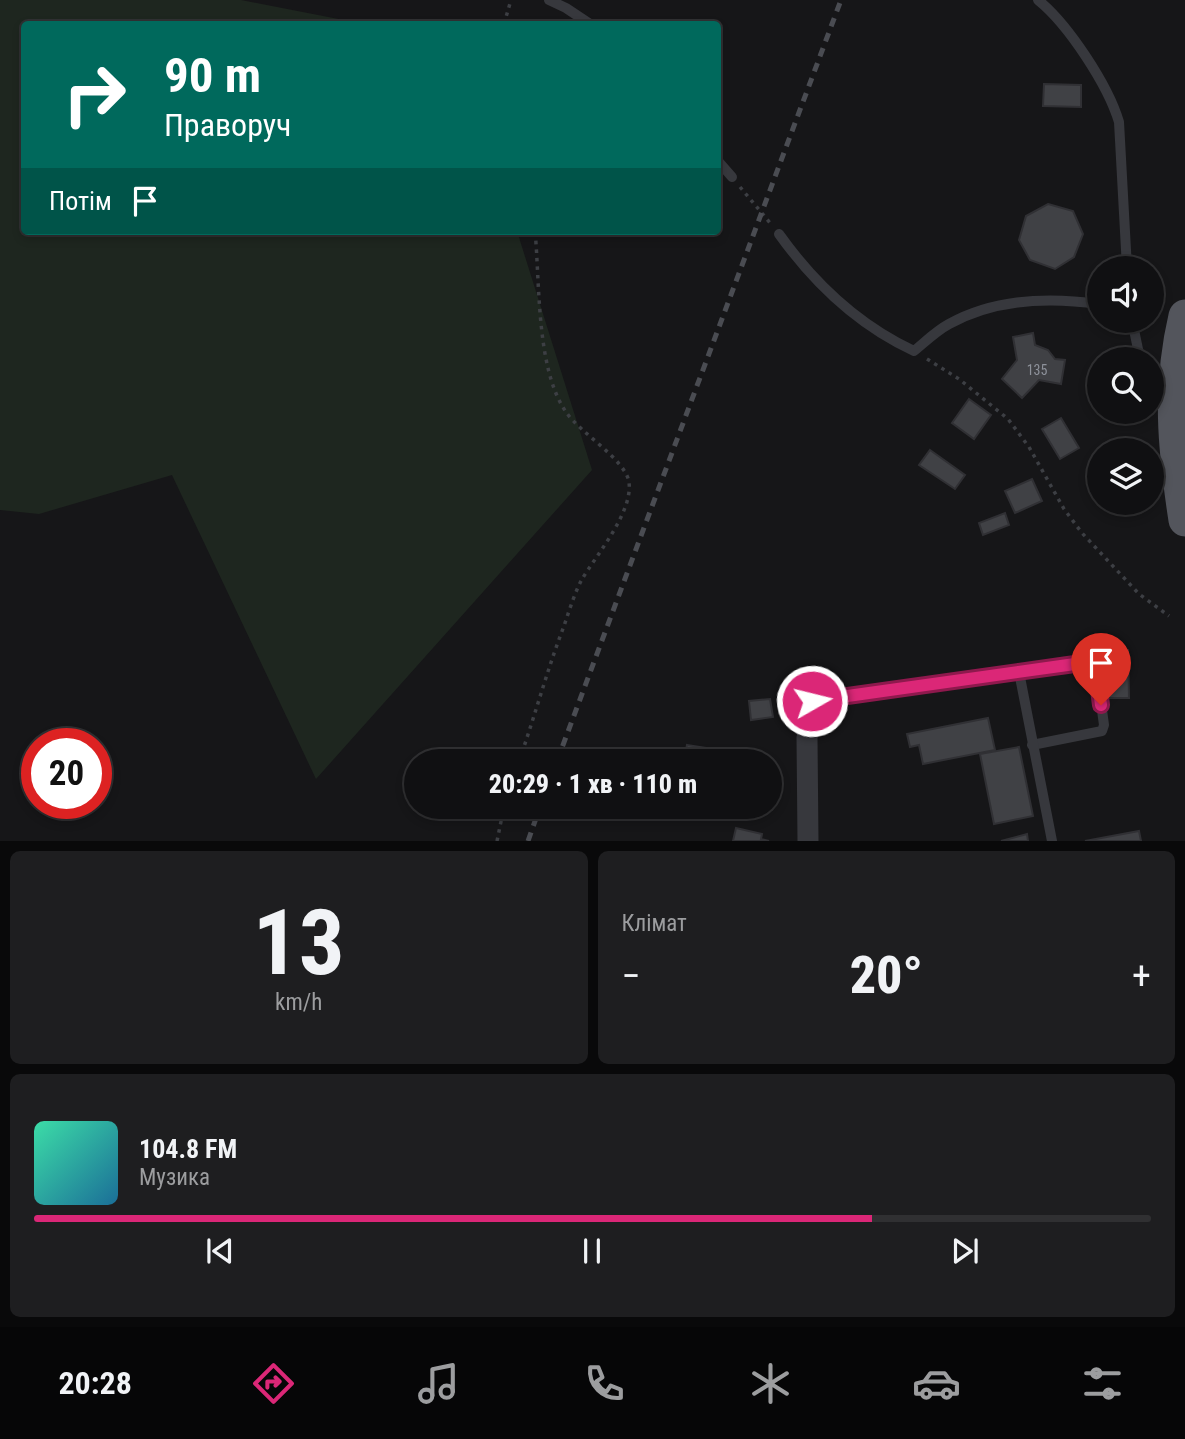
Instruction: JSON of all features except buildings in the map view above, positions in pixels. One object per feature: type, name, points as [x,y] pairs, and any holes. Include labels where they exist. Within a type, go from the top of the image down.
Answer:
[{"type":"main road","points":[[1164,381],[1185,316]]},
{"type":"main road","points":[[1164,390],[1185,520]]},
{"type":"street","points":[[807,737],[808,841]]},
{"type":"lane","points":[[549,0],[586,21]]},
{"type":"lane","points":[[1038,0],[1049,9],[1079,49],[1115,109],[1119,122],[1126,256]]},
{"type":"lane","points":[[721,164],[732,177]]},
{"type":"lane","points":[[779,233],[824,288],[856,317],[885,337],[914,351],[947,325],[975,312],[998,306],[1047,300],[1087,303]]},
{"type":"lane","points":[[786,704],[1089,662],[1096,666],[1104,725],[1102,731],[1032,745]]},
{"type":"lane","points":[[1018,672],[1052,841]]},
{"type":"path","points":[[505,21],[511,0]]},
{"type":"path","points":[[732,177],[779,233]]},
{"type":"path","points":[[523,749],[579,584],[621,517],[627,502],[629,482],[621,466],[566,413],[554,388],[542,327],[535,235]]},
{"type":"path","points":[[914,351],[958,379],[1008,419],[1029,447],[1064,509],[1082,533],[1139,594],[1169,616]]},
{"type":"path","points":[[497,841],[502,819]]},
{"type":"shaded area","points":[[0,0],[241,0],[349,21],[21,21],[21,235],[518,235],[592,470],[316,779],[172,475],[39,514],[0,510]]},
{"type":"railway","points":[[561,749],[841,0]]},
{"type":"railway","points":[[528,841],[536,819]]},
{"type":"route","points":[[812,701],[1089,662],[1096,666],[1101,705]]}]
